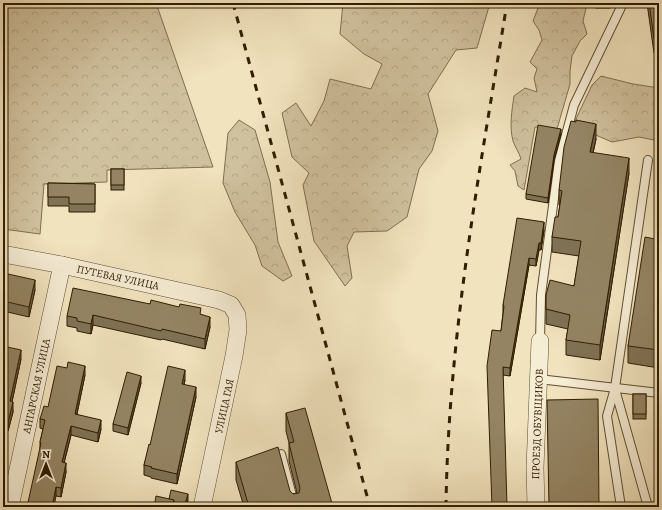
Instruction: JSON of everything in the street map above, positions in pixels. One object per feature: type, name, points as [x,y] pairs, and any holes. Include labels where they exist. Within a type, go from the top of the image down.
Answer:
[{"type":"street","name":"ПУТЕВАЯ УЛИЦА","points":[[3,254],[62,265],[219,300],[231,305]]},
{"type":"street","name":"АНГАРСКАЯ УЛИЦА","points":[[10,507],[62,265]]},
{"type":"street","name":"УЛИЦА ГАЯ","points":[[202,507],[234,356],[238,330],[237,315],[231,305]]},
{"type":"street","name":"ПРОЕЗД ОБУВЩИКОВ","points":[[536,507],[535,468],[540,341]]},
{"type":"lane","points":[[540,341],[541,295],[559,160],[574,105],[624,3]]},
{"type":"lane","points":[[621,507],[607,416],[615,388],[648,160]]},
{"type":"lane","points":[[539,379],[659,393]]},
{"type":"lane","points":[[615,388],[648,507]]},
{"type":"lane","points":[[280,454],[295,507]]},
{"type":"green space","points":[[3,3],[156,3],[213,167],[107,170],[107,182],[44,184],[40,234],[3,229]]},
{"type":"green space","points":[[343,3],[490,3],[477,48],[456,50],[428,94],[438,131],[432,151],[419,169],[407,217],[387,231],[354,232],[347,246],[352,278],[345,286],[314,241],[303,185],[309,173],[292,157],[282,113],[296,103],[311,126],[324,101],[330,79],[371,89],[382,64],[364,54],[340,34]]},
{"type":"green space","points":[[540,3],[586,3],[583,21],[587,34],[580,41],[572,56],[570,84],[557,129],[535,127],[524,190],[518,186],[515,171],[510,165],[521,159],[513,141],[511,118],[514,96],[525,88],[537,92],[534,78],[537,69],[530,62],[542,40],[539,30],[533,21]]},
{"type":"green space","points":[[601,76],[633,84],[659,88],[659,141],[639,137],[612,142],[584,130],[575,121],[592,85]]},
{"type":"green space","points":[[239,120],[255,130],[270,182],[278,242],[292,276],[283,281],[262,266],[255,245],[235,212],[223,183],[228,133]]},
{"type":"building","points":[[649,3],[659,3],[659,38],[654,38]]},
{"type":"building","points":[[576,120],[596,124],[590,152],[629,158],[600,345],[566,340],[570,315],[546,309],[546,295],[550,280],[574,286],[581,241],[552,237],[555,217],[558,217],[562,191],[559,190],[564,147],[571,121],[576,122]]},
{"type":"building","points":[[538,125],[561,129],[554,155],[548,198],[526,194]]},
{"type":"building","points":[[111,169],[124,169],[124,185],[111,185]]},
{"type":"building","points":[[48,183],[95,184],[95,204],[69,204],[69,197],[48,197]]},
{"type":"building","points":[[659,214],[659,350],[628,346],[645,237],[655,239]]},
{"type":"building","points":[[517,218],[544,222],[541,243],[539,243],[536,259],[529,258],[510,368],[503,367],[507,507],[492,507],[487,366],[492,330],[501,331],[503,305]]},
{"type":"building","points":[[8,274],[35,280],[29,307],[3,301]]},
{"type":"building","points":[[73,288],[150,304],[151,300],[179,307],[180,304],[201,308],[200,314],[210,317],[205,339],[162,329],[161,331],[93,315],[91,324],[77,321],[77,318],[67,316]]},
{"type":"building","points":[[3,346],[21,350],[10,401],[13,402],[3,434]]},
{"type":"building","points":[[68,362],[85,366],[75,414],[101,420],[98,433],[71,426],[62,462],[66,463],[61,488],[56,487],[52,507],[27,507],[45,420],[40,419],[44,406],[48,407],[57,366],[67,368]]},
{"type":"building","points":[[168,366],[185,370],[182,384],[196,387],[177,474],[144,465]]},
{"type":"building","points":[[127,372],[141,376],[128,428],[113,424]]},
{"type":"building","points":[[633,394],[646,394],[646,414],[633,414]]},
{"type":"building","points":[[598,399],[599,507],[549,507],[547,400]]},
{"type":"building","points":[[305,408],[333,507],[249,507],[236,462],[278,447],[290,491],[293,494],[299,493],[300,488],[289,443],[294,442],[286,413]]},
{"type":"building","points":[[171,490],[188,494],[184,507],[174,504],[174,500],[169,499]]},
{"type":"building","points":[[156,496],[174,500],[172,507],[154,507]]},
{"type":"railway","points":[[233,3],[370,507]]},
{"type":"railway","points":[[446,507],[448,443],[459,317],[476,191],[507,3]]}]
